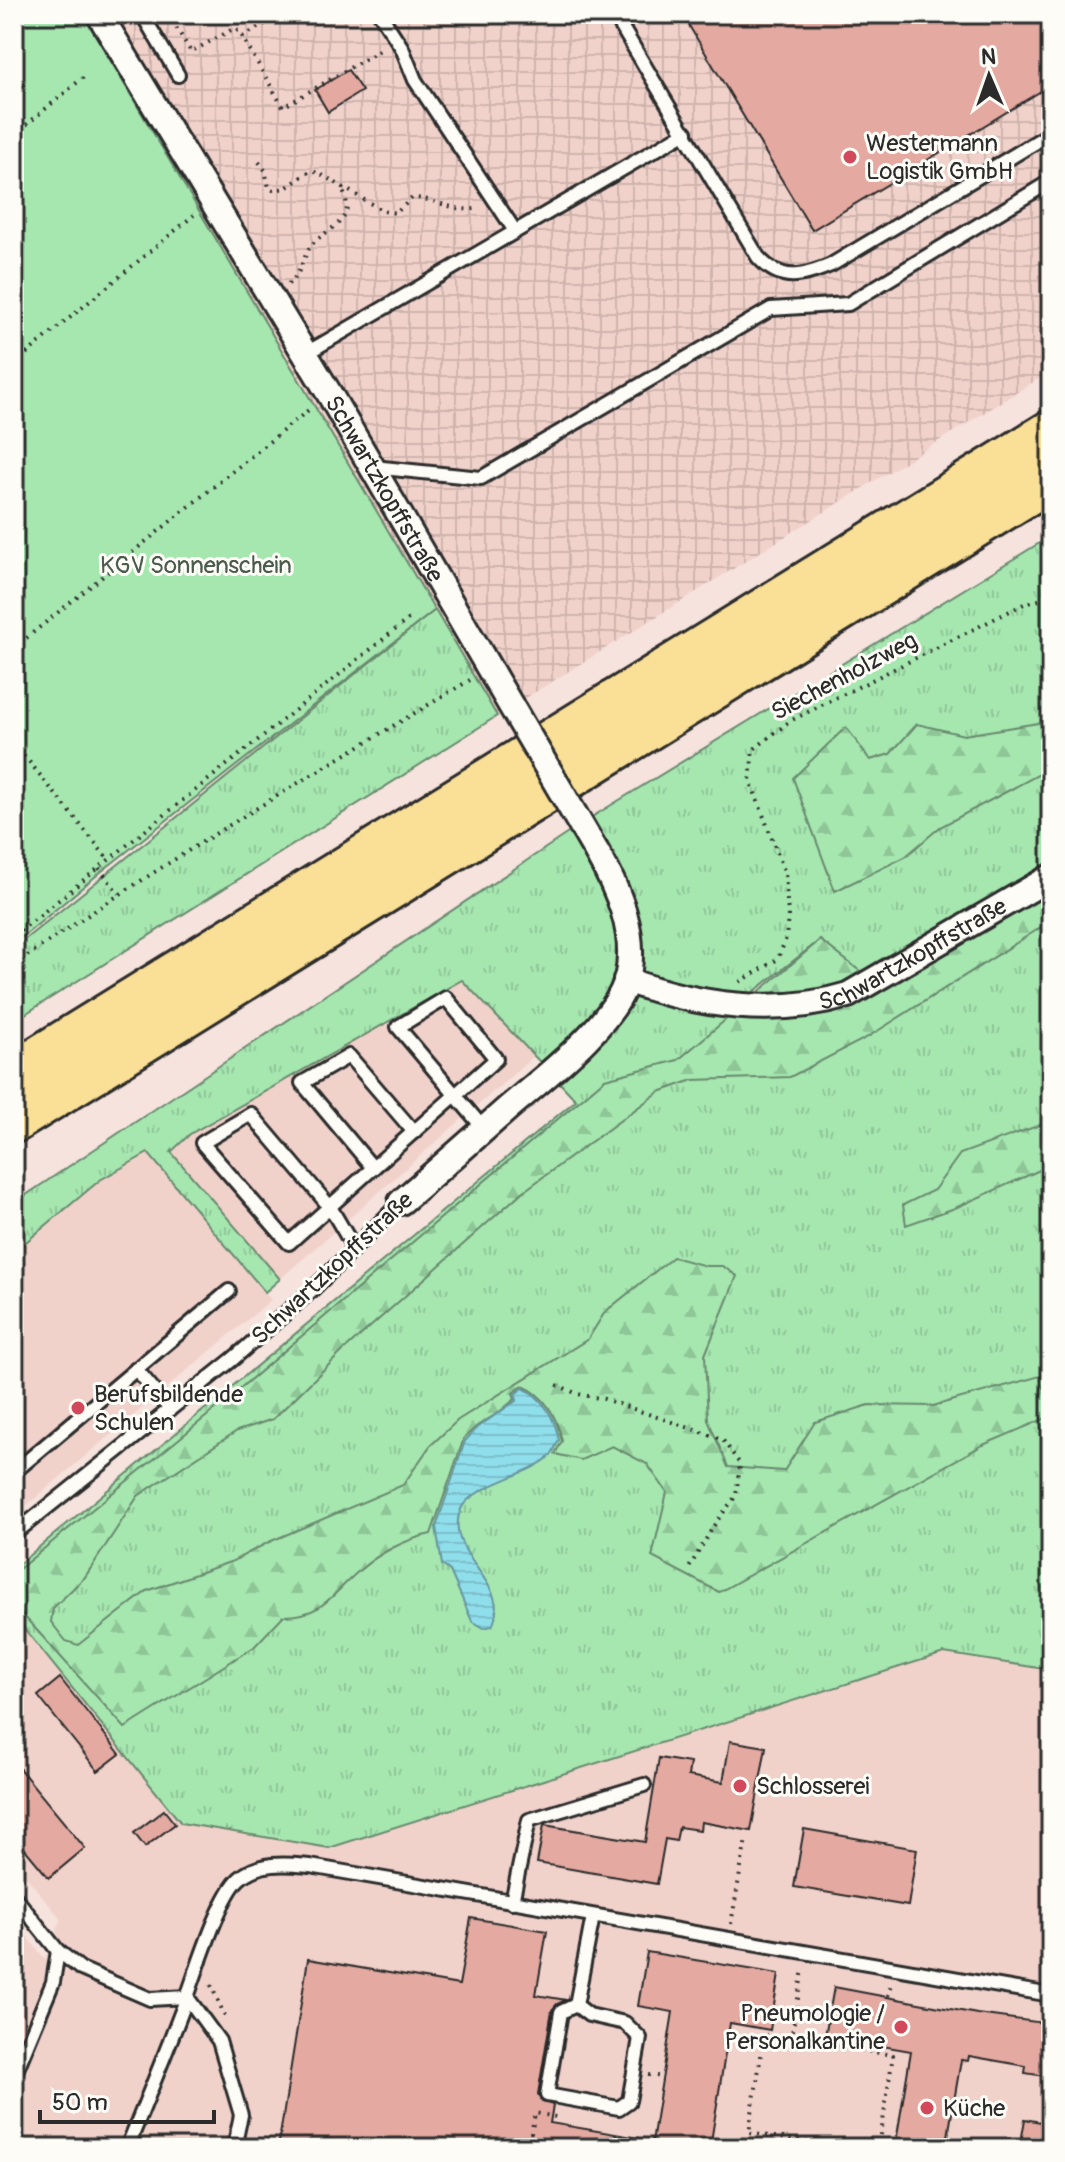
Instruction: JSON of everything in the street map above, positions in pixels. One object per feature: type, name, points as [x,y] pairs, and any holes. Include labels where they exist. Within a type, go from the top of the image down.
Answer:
[{"type":"highway","points":[[14,1074],[1051,433]]},
{"type":"highway","points":[[14,1120],[1051,478]]},
{"type":"street","name":"Schwartzkopffstraße","points":[[99,14],[330,395],[596,851],[618,894],[625,918],[629,940],[626,980],[607,1016],[401,1202]]},
{"type":"street","name":"Schwartzkopffstraße","points":[[626,980],[682,998],[753,1007],[822,1003],[848,995],[1051,877]]},
{"type":"lane","points":[[142,14],[178,75]]},
{"type":"lane","points":[[380,14],[397,40],[415,80],[515,231]]},
{"type":"lane","points":[[637,14],[617,19],[758,257],[768,269],[784,276],[807,275],[831,265],[1051,133]]},
{"type":"lane","points":[[305,354],[686,132]]},
{"type":"lane","points":[[370,466],[481,478],[771,309],[848,304],[1051,181]]},
{"type":"lane","points":[[354,1248],[330,1207],[251,1114],[202,1143],[289,1243],[330,1207],[373,1168],[456,1095],[496,1059],[446,998],[398,1027],[456,1095],[484,1129]]},
{"type":"lane","points":[[373,1168],[302,1083],[349,1056],[414,1132]]},
{"type":"lane","name":"Schwartzkopffstraße","points":[[14,1534],[255,1340],[401,1202]]},
{"type":"lane","points":[[14,1472],[229,1291]]},
{"type":"lane","points":[[136,1369],[170,1409]]},
{"type":"lane","points":[[512,1902],[529,1820],[644,1785]]},
{"type":"lane","points":[[127,2148],[187,1997],[196,1965],[233,1885],[254,1869],[267,1865],[310,1866],[1051,1995]]},
{"type":"lane","points":[[14,1896],[58,1951],[81,1969],[150,1999],[187,1997]]},
{"type":"lane","points":[[576,2005],[593,1916]]},
{"type":"lane","points":[[14,2076],[53,1982],[58,1951]]},
{"type":"lane","points":[[187,1997],[219,2041],[241,2115],[234,2148]]},
{"type":"lane","points":[[576,2005],[589,2015],[625,2023],[640,2038],[629,2101],[619,2108],[547,2095],[561,2012],[576,2005]]},
{"type":"path","points":[[168,14],[191,52],[233,29],[239,31],[283,107],[397,40]]},
{"type":"path","points":[[243,37],[281,14]]},
{"type":"path","points":[[14,135],[85,76]]},
{"type":"path","points":[[259,162],[265,170],[269,188],[273,190],[286,188],[310,171],[319,173],[383,211],[396,213],[412,198],[430,198],[457,210],[480,210],[486,199],[485,187]]},
{"type":"path","points":[[269,294],[292,282],[304,264],[310,247],[344,217],[348,208],[342,187]]},
{"type":"path","points":[[14,364],[214,202]]},
{"type":"path","points":[[14,351],[20,358]]},
{"type":"path","points":[[14,648],[330,395]]},
{"type":"path","name":"Siechenholzweg","points":[[708,1001],[778,959],[786,938],[785,873],[750,780],[753,750],[790,721],[852,689],[1024,604],[1051,597]]},
{"type":"path","points":[[14,936],[411,617]]},
{"type":"path","points":[[14,965],[119,894],[286,790],[491,672]]},
{"type":"path","points":[[14,743],[109,860]]},
{"type":"path","points":[[99,868],[119,894]]},
{"type":"path","points":[[557,1385],[722,1439],[731,1451],[740,1464],[736,1496],[716,1522],[689,1568]]},
{"type":"path","points":[[729,1938],[746,1839]]},
{"type":"path","points":[[791,2039],[806,1951]]},
{"type":"path","points":[[847,2148],[749,2133],[764,2035],[893,2055],[879,2148]]},
{"type":"path","points":[[531,2134],[535,2113],[556,2117],[559,2097]]},
{"type":"shaded area","points":[[83,14],[1051,14],[1051,371],[497,716]]},
{"type":"shaded area","points":[[463,980],[534,1056],[280,1279],[170,1152],[190,1134]]},
{"type":"shaded area","name":"Berufsbildende Schulen","points":[[148,1153],[271,1300],[14,1516],[14,1252],[100,1180]]},
{"type":"shaded area","points":[[14,1616],[181,1823],[329,1848],[944,1653],[1051,1670],[1051,2148],[14,2148],[14,1920],[45,1959],[61,1919],[14,1862]]},
{"type":"green space","name":"KGV Sonnenschein","points":[[14,14],[83,14],[435,610],[102,871],[14,944]]},
{"type":"green space","points":[[1051,536],[1051,1670],[944,1653],[329,1848],[181,1823],[14,1616],[14,1568],[576,1100],[462,980],[190,1134],[171,1152],[280,1279],[265,1292],[148,1153],[100,1180],[14,1252],[14,1203],[595,815]],"holes":[[[820,940],[872,981],[724,1015]]]},
{"type":"green space","points":[[435,610],[497,716],[14,1021],[14,948]]},
{"type":"green space","points":[[1051,721],[1051,768],[940,827],[905,857],[835,891],[793,778],[846,727],[870,760],[890,754],[917,724],[964,735]]},
{"type":"green space","points":[[1051,873],[1051,921],[868,1037],[790,1077],[693,1080],[659,1092],[520,1194],[342,1352],[273,1419],[237,1431],[138,1496],[85,1577],[53,1608],[51,1622],[66,1641],[78,1645],[147,1591],[233,1561],[269,1542],[403,1485],[430,1446],[458,1420],[588,1339],[605,1312],[673,1257],[706,1266],[722,1266],[737,1276],[705,1355],[708,1420],[728,1467],[784,1471],[815,1422],[869,1405],[933,1406],[1051,1373],[1051,1416],[983,1445],[719,1592],[652,1557],[667,1492],[647,1464],[612,1446],[581,1460],[555,1454],[562,1441],[554,1416],[538,1395],[523,1386],[513,1393],[515,1399],[464,1438],[431,1534],[403,1543],[376,1558],[318,1608],[283,1616],[254,1647],[125,1728],[14,1605],[14,1573],[218,1407],[605,1079],[678,1060],[820,940],[883,989],[985,924]]},
{"type":"green space","points":[[1051,1121],[1051,1165],[955,1208],[906,1225],[903,1205],[934,1190],[960,1154]]},
{"type":"water","points":[[523,1388],[547,1409],[559,1440],[541,1463],[477,1493],[461,1509],[457,1525],[460,1540],[494,1596],[496,1610],[492,1626],[484,1628],[472,1621],[450,1571],[442,1565],[436,1527],[465,1441],[478,1427],[517,1400],[515,1394]]},
{"type":"building","name":"Westermann Logistik GmbH","points":[[682,14],[1051,14],[1051,85],[812,230]]},
{"type":"building","points":[[348,70],[362,91],[328,112],[315,90]]},
{"type":"building","points":[[60,1678],[120,1754],[98,1771],[38,1696]]},
{"type":"building","points":[[730,1741],[766,1747],[751,1831],[701,1822],[700,1830],[679,1827],[676,1841],[665,1839],[657,1884],[537,1863],[544,1825],[645,1842],[659,1758],[690,1763],[688,1776],[723,1782]]},
{"type":"building","points":[[14,1762],[85,1848],[49,1878],[14,1836]]},
{"type":"building","points":[[164,1810],[175,1824],[145,1847],[134,1833]]},
{"type":"building","points":[[804,1829],[917,1849],[908,1906],[794,1887]]},
{"type":"building","points":[[471,1918],[547,1931],[536,1995],[566,2000],[552,2010],[538,2094],[542,2102],[553,2105],[550,2123],[639,2138],[638,2148],[278,2148],[308,1959],[459,1985]]},
{"type":"building","points":[[647,1952],[779,1974],[770,2030],[730,2023],[710,2148],[651,2148],[673,2012],[638,2006]]},
{"type":"building","points":[[834,1987],[977,2014],[1051,2024],[1051,2077],[1025,2073],[1026,2066],[969,2056],[968,2061],[961,2060],[946,2148],[895,2148],[911,2051],[825,2036]]},
{"type":"building","points":[[1025,2119],[1051,2124],[1051,2148],[1020,2148]]},
{"type":"place","name":"Westermann Logistik GmbH","points":[[850,157]]},
{"type":"place","name":"Berufsbildende Schulen","points":[[78,1408]]},
{"type":"place","name":"Schlosserei","points":[[740,1786]]},
{"type":"place","name":"Pneumologie / Personalkantine","points":[[901,2027]]},
{"type":"place","name":"Küche","points":[[927,2108]]}]
